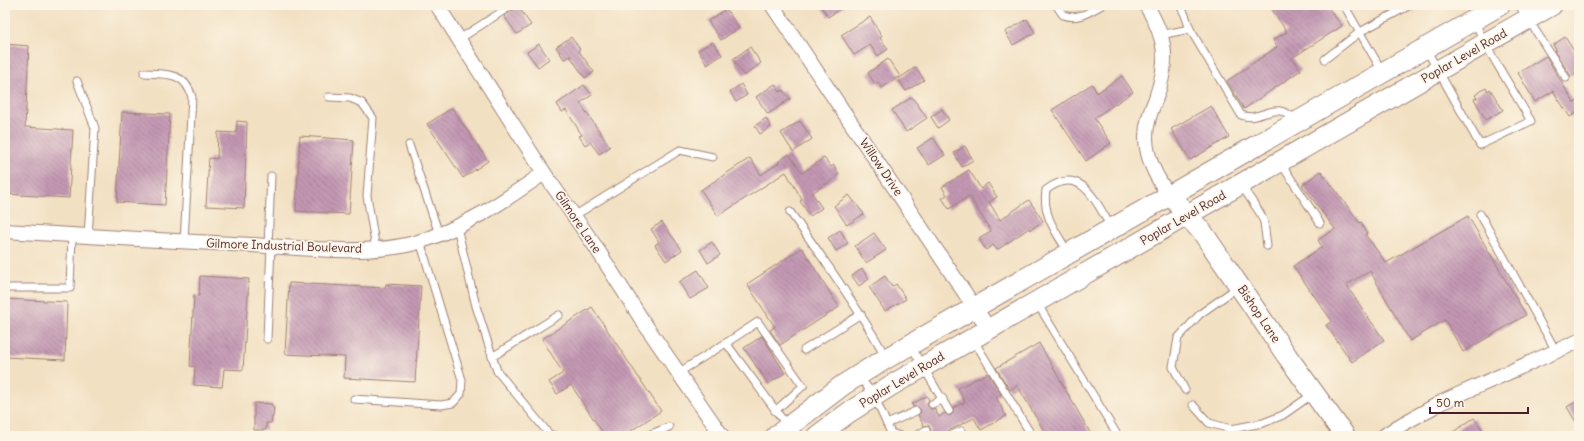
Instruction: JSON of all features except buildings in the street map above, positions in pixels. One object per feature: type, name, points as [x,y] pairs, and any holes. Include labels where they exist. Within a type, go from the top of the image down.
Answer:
[{"type":"main road","points":[[782,432],[842,385],[887,358],[1500,5]]},
{"type":"main road","name":"Poplar Level Road","points":[[817,436],[874,396],[980,333],[1187,216],[1485,44],[1524,12],[1552,5]]},
{"type":"main road","name":"Bishop Lane","points":[[1169,196],[1203,233],[1345,436]]},
{"type":"street","name":"Gilmore Lane","points":[[436,5],[544,173],[644,323],[722,436]]},
{"type":"street","name":"Willow Drive","points":[[772,5],[975,306],[980,333]]},
{"type":"street","points":[[1146,5],[1155,21],[1163,45],[1164,67],[1162,81],[1149,116],[1146,136],[1149,159],[1156,176],[1169,196]]},
{"type":"street","name":"Gilmore Industrial Boulevard","points":[[5,231],[314,249],[376,249],[420,241],[457,227],[507,198],[544,173]]},
{"type":"street","points":[[1384,436],[1398,426],[1442,402],[1579,341]]},
{"type":"lane","points":[[458,40],[512,5]]},
{"type":"lane","points":[[1056,5],[1063,15],[1070,17],[1078,17],[1102,5]]},
{"type":"lane","points":[[1180,5],[1190,30],[1241,115],[1247,117],[1280,110],[1290,113],[1298,121]]},
{"type":"lane","points":[[1344,5],[1383,72]]},
{"type":"lane","points":[[1325,60],[1360,32],[1410,5]]},
{"type":"lane","points":[[1524,12],[1566,78]]},
{"type":"lane","points":[[1425,48],[1439,70],[1480,145],[1531,121],[1485,44],[1474,20]]},
{"type":"lane","points":[[1160,35],[1190,30]]},
{"type":"lane","points":[[144,73],[170,74],[181,79],[189,87],[192,97],[184,242]]},
{"type":"lane","points":[[77,81],[95,128],[88,236]]},
{"type":"lane","points":[[329,97],[350,98],[362,103],[373,118],[367,196],[376,249]]},
{"type":"lane","points":[[409,145],[439,234]]},
{"type":"lane","points":[[574,216],[680,150],[713,157]]},
{"type":"lane","points":[[1280,162],[1320,223]]},
{"type":"lane","points":[[267,339],[271,176]]},
{"type":"lane","points":[[1069,253],[1047,214],[1044,201],[1046,190],[1055,183],[1064,180],[1073,180],[1087,189],[1112,228]]},
{"type":"lane","points":[[1241,184],[1260,213],[1264,222],[1267,246]]},
{"type":"lane","points":[[790,212],[861,314],[887,358]]},
{"type":"lane","points":[[1480,214],[1556,351]]},
{"type":"lane","points":[[457,227],[476,306],[497,371],[548,434],[557,436]]},
{"type":"lane","points":[[10,288],[70,288],[72,235]]},
{"type":"lane","points":[[354,399],[441,405],[453,403],[461,394],[462,380],[420,241]]},
{"type":"lane","points":[[1184,390],[1173,367],[1178,338],[1200,314],[1240,286]]},
{"type":"lane","points":[[1036,302],[1118,436]]},
{"type":"lane","points":[[804,350],[861,314]]},
{"type":"lane","points":[[492,357],[559,315]]},
{"type":"lane","points":[[678,373],[758,322],[803,386],[775,411]]},
{"type":"lane","points":[[980,333],[1032,436]]},
{"type":"lane","points":[[726,343],[775,411],[782,432]]},
{"type":"lane","points":[[910,345],[924,366],[949,411]]},
{"type":"lane","points":[[859,375],[874,396],[891,433],[900,436]]},
{"type":"lane","points":[[1193,405],[1209,423],[1231,429],[1263,423],[1282,415],[1314,393]]},
{"type":"lane","points":[[932,404],[943,399]]},
{"type":"lane","points":[[887,424],[916,411]]},
{"type":"lane","points":[[646,436],[669,427]]},
{"type":"lane","points":[[916,436],[926,430]]},
{"type":"lane","points":[[950,436],[961,431]]}]
